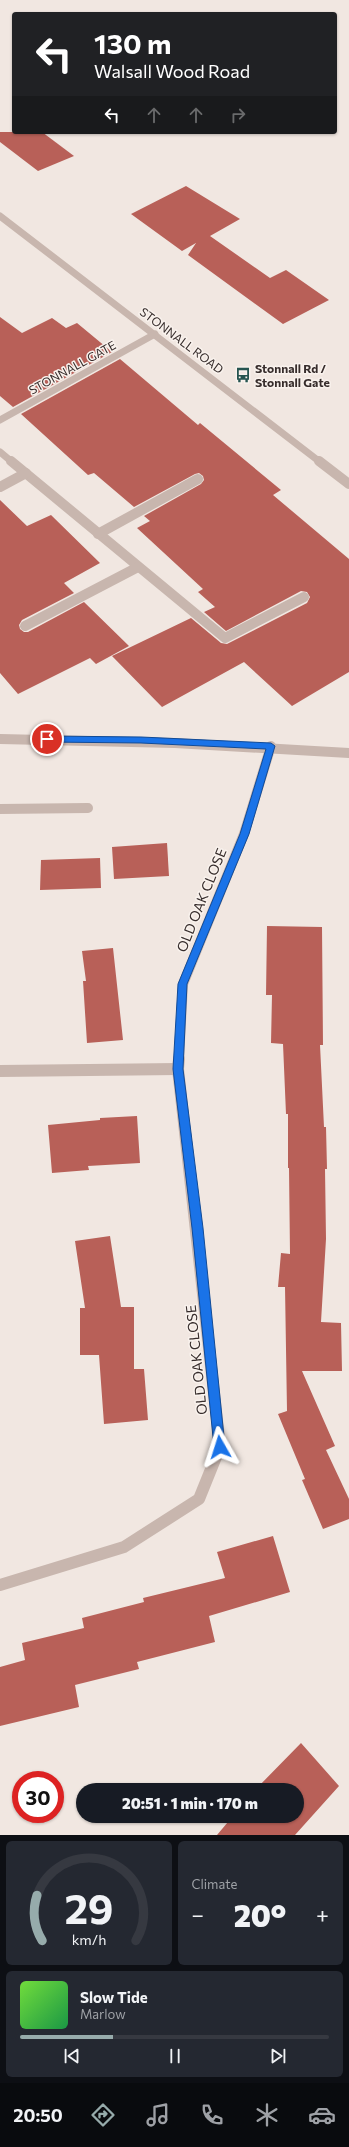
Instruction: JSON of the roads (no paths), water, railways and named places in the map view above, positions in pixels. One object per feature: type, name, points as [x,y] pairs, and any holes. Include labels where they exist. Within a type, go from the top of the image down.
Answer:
[{"type":"street","name":"STONNALL ROAD","points":[[0,216],[349,484]]},
{"type":"street","name":"STONNALL GATE","points":[[0,420],[155,334]]},
{"type":"street","points":[[0,452],[225,638],[304,597]]},
{"type":"street","points":[[0,487],[26,473]]},
{"type":"street","points":[[98,534],[198,479]]},
{"type":"street","points":[[25,626],[138,567]]},
{"type":"street","points":[[0,739],[141,740],[271,746],[349,753]]},
{"type":"street","name":"OLD OAK CLOSE","points":[[0,1585],[124,1547],[199,1499],[220,1447],[198,1228],[178,1069],[183,984],[244,834],[271,746]]},
{"type":"street","points":[[0,809],[88,808]]},
{"type":"street","points":[[0,1071],[178,1069]]},
{"type":"place","name":"Stonnall Rd / Stonnall Gate","points":[[243,375]]}]
